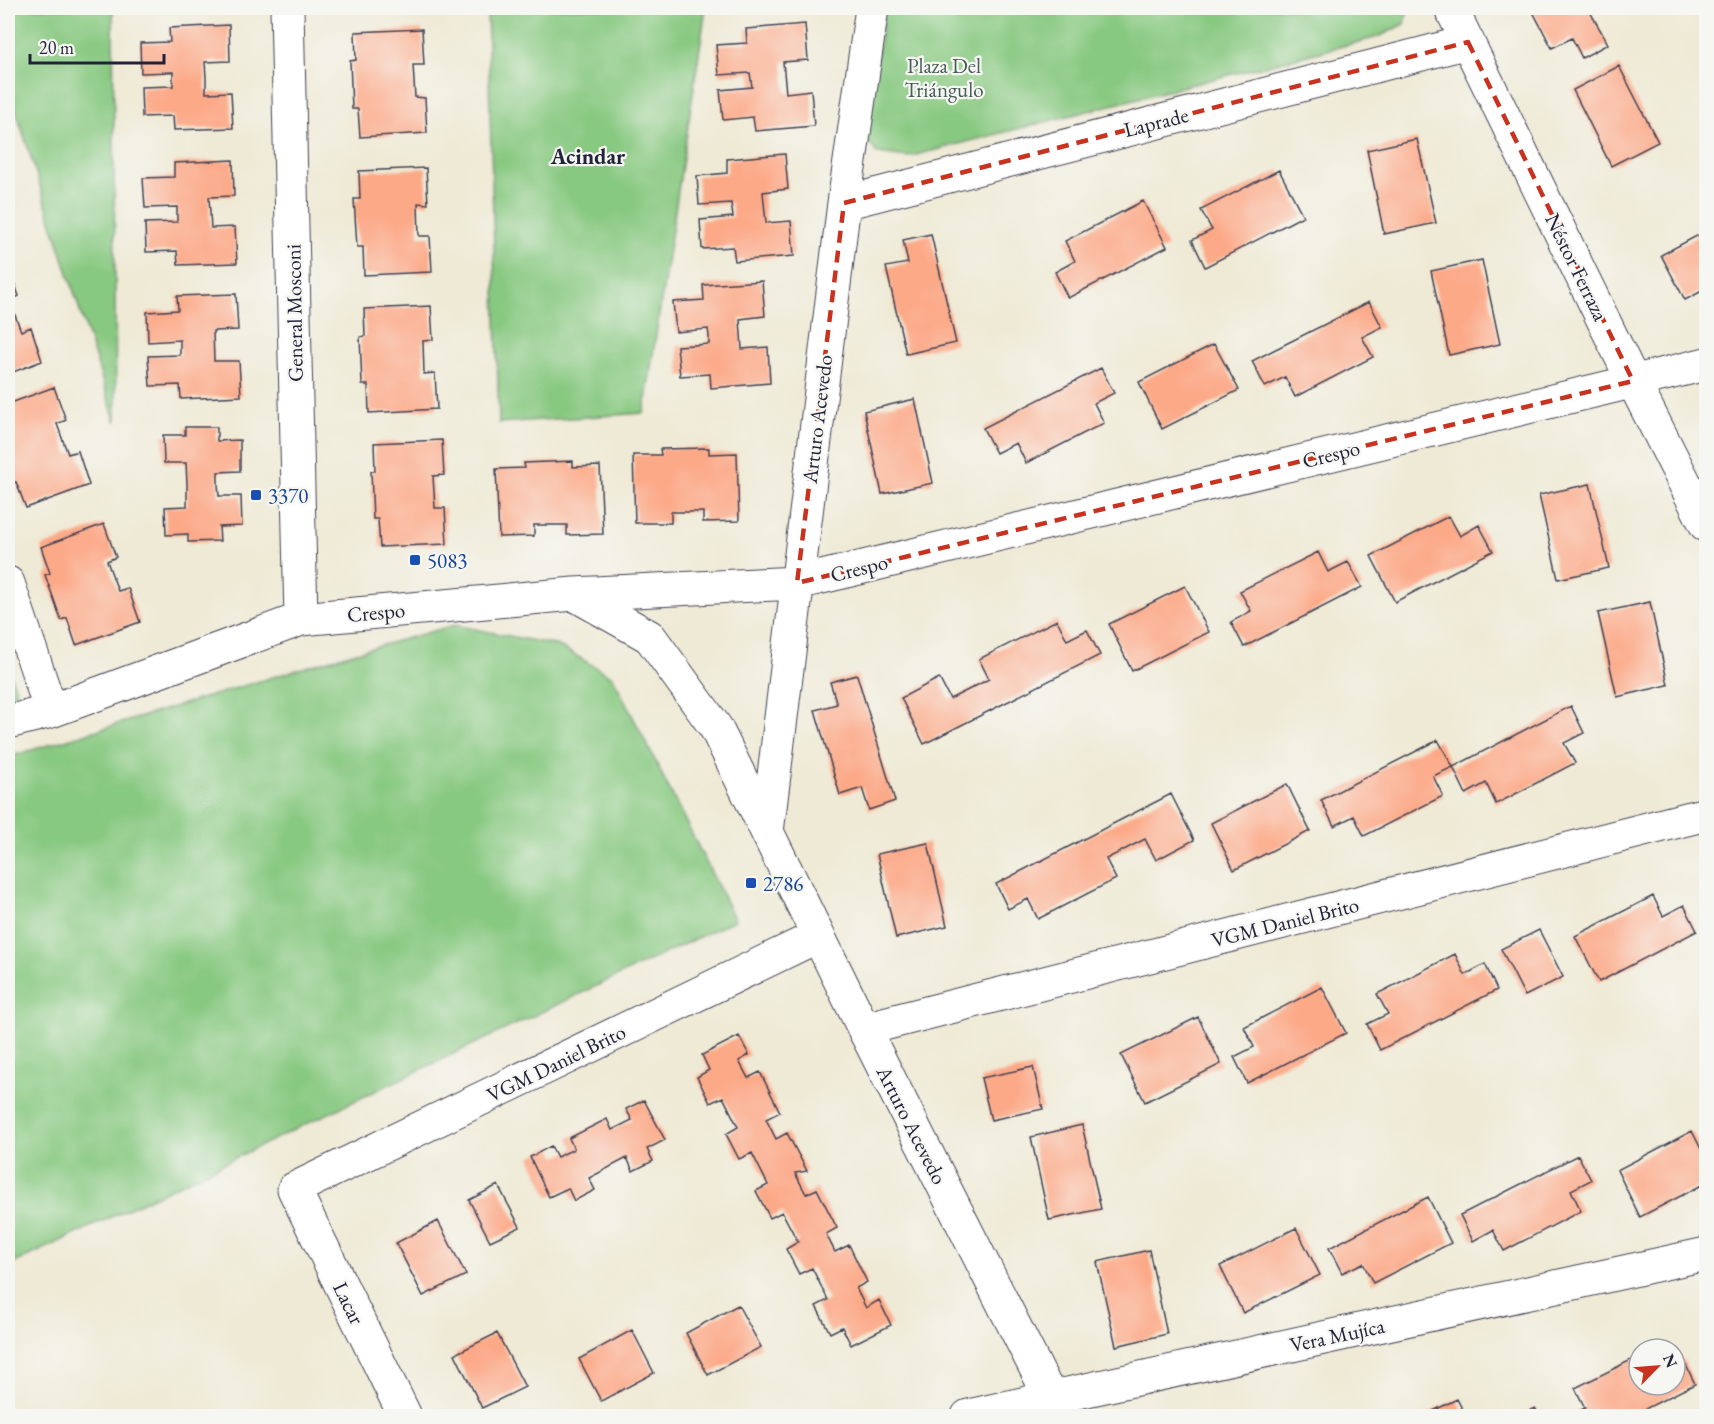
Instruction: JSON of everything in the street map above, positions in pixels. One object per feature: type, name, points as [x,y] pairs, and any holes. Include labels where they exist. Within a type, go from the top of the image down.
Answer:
[{"type":"street","name":"General Mosconi","points":[[286,8],[301,619]]},
{"type":"street","name":"Arturo Acevedo","points":[[766,832],[844,203],[872,8]]},
{"type":"street","name":"Néstor Ferraza","points":[[1451,8],[1633,381],[1707,525]]},
{"type":"street","name":"Laprade","points":[[844,203],[1468,42]]},
{"type":"street","name":"Crespo","points":[[8,722],[51,711],[301,619],[574,594],[797,583],[1707,364]]},
{"type":"street","points":[[8,584],[51,711]]},
{"type":"street","name":"Arturo Acevedo","points":[[574,594],[650,637],[716,728],[864,1029],[1056,1407]]},
{"type":"street","name":"VGM Daniel Brito","points":[[864,1029],[1707,814]]},
{"type":"street","name":"VGM Daniel Brito","points":[[294,1189],[818,936]]},
{"type":"street","name":"Lacar","points":[[294,1189],[405,1416]]},
{"type":"street","name":"Vera Mujíca","points":[[968,1416],[1056,1407],[1707,1254]]},
{"type":"highlighted area","points":[[1468,42],[1633,381],[797,583],[844,203]]},
{"type":"green space","points":[[8,8],[113,8],[116,423],[8,86]]},
{"type":"green space","points":[[487,8],[706,8],[644,413],[499,423]]},
{"type":"green space","name":"Plaza Del Triángulo","points":[[885,8],[1408,8],[1405,24],[1378,37],[908,157],[877,153],[864,137]]},
{"type":"green space","points":[[455,625],[559,646],[613,677],[735,920],[8,1266],[8,757],[339,657]]},
{"type":"green space","points":[[8,667],[17,693],[8,697]]},
{"type":"building","points":[[1531,8],[1588,8],[1608,44],[1582,58],[1572,38],[1552,48]]},
{"type":"building","points":[[805,24],[808,60],[783,62],[786,93],[811,90],[814,126],[755,131],[753,117],[723,120],[720,90],[752,87],[750,73],[719,75],[716,45],[747,43],[746,29]]},
{"type":"building","points":[[229,25],[230,61],[205,62],[206,93],[231,92],[233,128],[174,130],[173,116],[142,117],[141,87],[173,86],[173,72],[141,73],[140,43],[170,42],[169,28]]},
{"type":"building","points":[[422,29],[424,65],[413,65],[415,97],[425,98],[427,133],[360,137],[358,109],[352,109],[350,61],[356,60],[355,32]]},
{"type":"building","points":[[1619,66],[1658,142],[1611,166],[1573,90]]},
{"type":"building","points":[[1417,139],[1436,223],[1384,234],[1367,150]]},
{"type":"building","points":[[785,154],[788,189],[763,192],[766,223],[791,221],[794,256],[735,261],[733,247],[702,249],[700,220],[733,217],[731,203],[699,205],[697,176],[727,173],[727,159]]},
{"type":"building","points":[[233,160],[234,196],[209,197],[211,228],[235,227],[237,263],[178,265],[177,251],[146,252],[145,223],[177,222],[177,207],[145,208],[143,178],[174,177],[174,163]]},
{"type":"building","points":[[426,168],[428,204],[418,203],[419,236],[430,236],[432,272],[364,275],[363,247],[357,247],[354,199],[360,199],[359,171]]},
{"type":"building","points":[[1279,170],[1303,216],[1205,267],[1192,240],[1212,230],[1201,210]]},
{"type":"building","points":[[1143,201],[1167,247],[1068,298],[1055,272],[1075,261],[1065,241]]},
{"type":"building","points":[[1706,231],[1706,289],[1685,300],[1661,255]]},
{"type":"building","points":[[931,234],[956,343],[906,354],[886,267],[908,263],[903,240]]},
{"type":"building","points":[[1482,260],[1500,344],[1449,355],[1431,271]]},
{"type":"building","points":[[8,265],[19,296],[10,300],[15,315],[21,331],[31,327],[42,361],[8,374]]},
{"type":"building","points":[[762,281],[765,316],[740,319],[742,349],[768,347],[770,383],[711,388],[710,374],[680,376],[677,346],[709,344],[709,336],[708,329],[676,332],[673,302],[704,300],[703,285]]},
{"type":"building","points":[[236,294],[238,330],[213,331],[214,361],[239,361],[241,396],[181,399],[180,385],[150,386],[148,356],[180,355],[180,340],[148,342],[147,312],[178,310],[177,296]]},
{"type":"building","points":[[1369,302],[1382,327],[1362,337],[1373,357],[1295,397],[1285,377],[1265,387],[1252,361]]},
{"type":"building","points":[[431,306],[433,340],[423,341],[424,374],[435,373],[437,409],[369,413],[368,385],[362,385],[360,337],[365,336],[364,309]]},
{"type":"building","points":[[1214,344],[1239,390],[1162,429],[1139,382]]},
{"type":"building","points":[[1101,368],[1114,393],[1094,403],[1104,423],[1026,463],[1016,443],[996,453],[983,428]]},
{"type":"building","points":[[54,387],[66,420],[57,424],[68,454],[78,451],[89,485],[26,508],[16,482],[12,483],[8,472],[8,404]]},
{"type":"building","points":[[915,399],[933,483],[882,494],[864,411]]},
{"type":"building","points":[[185,427],[217,427],[217,441],[240,440],[240,471],[218,472],[218,484],[219,496],[241,496],[242,526],[219,527],[220,541],[188,542],[188,534],[166,535],[165,507],[187,506],[187,484],[186,463],[164,463],[163,435],[185,435]]},
{"type":"building","points":[[442,440],[444,475],[433,476],[435,508],[445,508],[447,544],[380,547],[378,519],[373,519],[371,471],[375,471],[374,443]]},
{"type":"building","points":[[709,448],[709,454],[737,453],[739,521],[703,522],[703,512],[671,512],[671,523],[635,523],[633,455],[661,455],[660,449]]},
{"type":"building","points":[[573,461],[573,467],[600,466],[603,534],[567,535],[567,525],[534,525],[534,536],[499,537],[496,469],[525,468],[524,463]]},
{"type":"building","points":[[1590,484],[1609,568],[1558,579],[1539,495]]},
{"type":"building","points":[[1449,516],[1460,536],[1479,525],[1493,551],[1395,602],[1371,556]]},
{"type":"building","points":[[104,524],[116,557],[107,561],[118,591],[128,588],[140,622],[76,645],[67,618],[61,620],[45,575],[50,573],[41,547]]},
{"type":"building","points":[[1318,552],[1328,572],[1348,562],[1362,587],[1244,647],[1231,622],[1251,611],[1240,591]]},
{"type":"building","points":[[1185,586],[1209,632],[1132,671],[1109,624]]},
{"type":"building","points":[[1650,602],[1668,685],[1617,697],[1598,613]]},
{"type":"building","points":[[1057,620],[1067,640],[1087,630],[1100,655],[924,744],[901,698],[939,678],[950,699],[989,679],[979,659]]},
{"type":"building","points":[[857,675],[895,801],[869,810],[862,788],[840,795],[815,710],[837,704],[830,682]]},
{"type":"building","points":[[1571,706],[1584,733],[1564,743],[1575,763],[1496,804],[1486,783],[1466,794],[1453,767]]},
{"type":"building","points":[[1438,740],[1453,767],[1433,776],[1443,796],[1364,836],[1354,816],[1334,826],[1321,800]]},
{"type":"building","points":[[1287,784],[1310,831],[1234,870],[1211,823]]},
{"type":"building","points":[[1171,794],[1194,840],[1156,860],[1145,839],[1106,859],[1116,879],[1038,919],[1028,899],[1008,909],[996,884]]},
{"type":"building","points":[[928,843],[947,926],[896,938],[877,854]]},
{"type":"building","points":[[1653,896],[1663,916],[1684,905],[1697,931],[1599,982],[1575,936]]},
{"type":"building","points":[[1539,930],[1563,977],[1525,996],[1501,949]]},
{"type":"building","points":[[1455,954],[1465,975],[1485,964],[1497,990],[1380,1050],[1367,1024],[1388,1014],[1377,994]]},
{"type":"building","points":[[1322,987],[1346,1033],[1247,1083],[1234,1057],[1254,1047],[1244,1027]]},
{"type":"building","points":[[1198,1017],[1221,1064],[1145,1102],[1121,1055]]},
{"type":"building","points":[[739,1036],[749,1055],[739,1061],[748,1078],[760,1072],[780,1112],[766,1119],[776,1139],[787,1133],[807,1171],[795,1173],[806,1194],[817,1189],[837,1228],[826,1234],[835,1252],[849,1245],[867,1282],[856,1288],[866,1308],[879,1300],[891,1325],[851,1345],[842,1327],[830,1333],[816,1306],[828,1300],[812,1268],[799,1274],[786,1249],[798,1242],[782,1212],[770,1218],[756,1191],[768,1185],[752,1153],[739,1159],[726,1134],[738,1127],[723,1097],[710,1103],[697,1077],[709,1070],[702,1055]]},
{"type":"building","points":[[1033,1067],[1043,1109],[991,1120],[981,1078]]},
{"type":"building","points":[[644,1100],[665,1140],[647,1149],[653,1161],[633,1171],[627,1158],[589,1178],[595,1190],[574,1201],[568,1188],[549,1197],[530,1157],[551,1146],[557,1157],[574,1149],[569,1138],[607,1119],[612,1130],[632,1120],[626,1109]]},
{"type":"building","points":[[1082,1125],[1101,1209],[1049,1220],[1031,1137]]},
{"type":"building","points":[[1692,1131],[1706,1159],[1706,1183],[1640,1217],[1617,1170]]},
{"type":"building","points":[[1578,1155],[1591,1180],[1571,1190],[1581,1211],[1504,1251],[1493,1230],[1473,1241],[1460,1215]]},
{"type":"building","points":[[498,1185],[520,1227],[490,1241],[469,1200]]},
{"type":"building","points":[[1428,1197],[1451,1243],[1373,1283],[1363,1263],[1342,1273],[1329,1248]]},
{"type":"building","points":[[438,1221],[466,1275],[423,1296],[396,1243]]},
{"type":"building","points":[[1296,1228],[1320,1275],[1243,1313],[1220,1266]]},
{"type":"building","points":[[1149,1250],[1167,1334],[1116,1346],[1097,1262]]},
{"type":"building","points":[[738,1305],[761,1347],[708,1375],[686,1333]]},
{"type":"building","points":[[632,1330],[654,1373],[601,1401],[579,1359]]},
{"type":"building","points":[[497,1333],[525,1387],[482,1408],[455,1354]]},
{"type":"building","points":[[1627,1362],[1627,1397],[1669,1397],[1631,1416],[1569,1416],[1585,1408],[1575,1388]]},
{"type":"building","points":[[1687,1367],[1695,1384],[1687,1388]]},
{"type":"building","points":[[1457,1399],[1466,1416],[1423,1416]]},
{"type":"building","points":[[1535,1408],[1540,1416],[1518,1416]]},
{"type":"place","name":"3370","points":[[256,495]]},
{"type":"place","name":"5083","points":[[415,560]]},
{"type":"place","name":"2786","points":[[751,883]]},
{"type":"district","name":"Acindar","points":[[588,156]]}]
